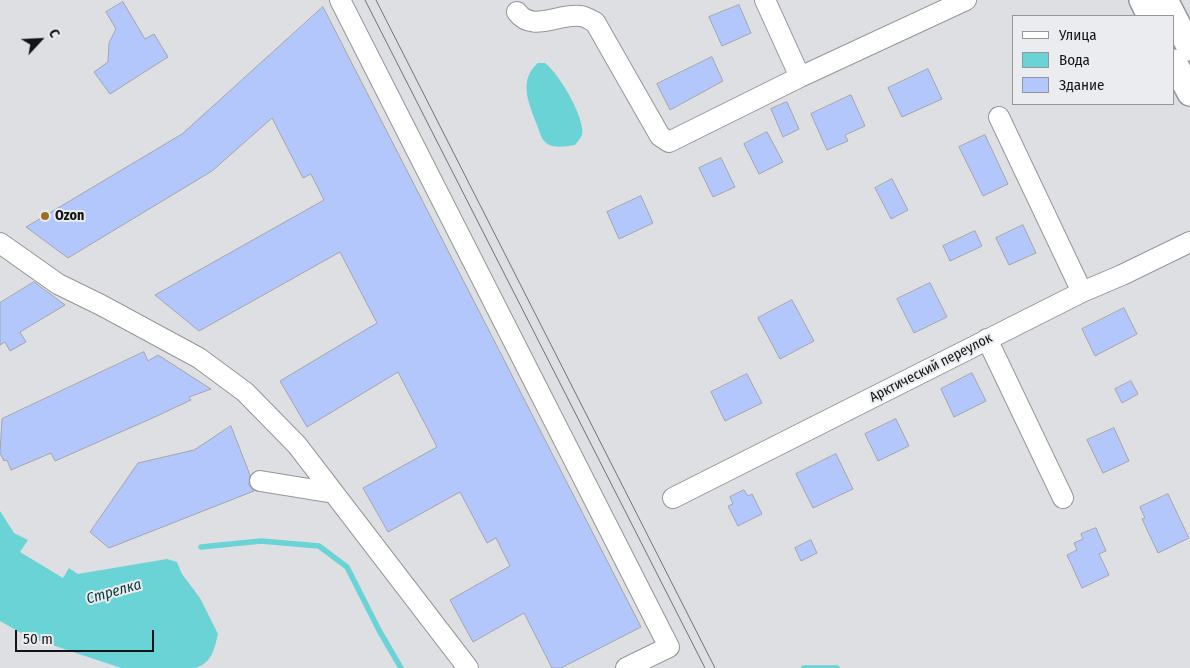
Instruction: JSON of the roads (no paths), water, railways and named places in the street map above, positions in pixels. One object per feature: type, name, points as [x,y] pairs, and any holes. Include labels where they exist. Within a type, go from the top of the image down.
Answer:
[{"type":"main road","points":[[1142,0],[1150,15]]},
{"type":"main road","points":[[1166,0],[1174,15]]},
{"type":"main road","points":[[1175,18],[1190,48]]},
{"type":"main road","points":[[1175,64],[1190,93]]},
{"type":"street","points":[[340,0],[669,647],[626,668]]},
{"type":"street","points":[[765,0],[800,77]]},
{"type":"street","points":[[517,12],[521,18],[530,23],[580,16],[595,22],[660,136],[669,142],[800,77],[966,0]]},
{"type":"street","points":[[999,117],[1082,292]]},
{"type":"street","name":"Арктический переулок","points":[[673,498],[987,339],[1190,242]]},
{"type":"street","points":[[0,244],[58,284],[101,304],[191,354],[226,377],[275,420],[334,493],[468,668]]},
{"type":"street","points":[[987,339],[1063,498]]},
{"type":"street","points":[[260,481],[334,493]]},
{"type":"water","points":[[538,63],[545,63],[551,68],[568,93],[577,112],[582,133],[575,145],[551,146],[541,136],[528,98],[527,89],[527,80],[531,71]]},
{"type":"water","points":[[0,511],[14,533],[28,540],[20,552],[63,578],[69,568],[78,574],[167,559],[177,562],[182,574],[200,598],[218,634],[209,659],[201,666],[195,668],[121,668],[28,637],[0,621]]},
{"type":"waterway","points":[[201,547],[261,541],[319,546],[347,567],[380,632],[401,668]]},
{"type":"waterway","name":"Стрелка","points":[[804,668],[837,668]]},
{"type":"tram line","points":[[365,0],[705,668]]},
{"type":"tram line","points":[[376,0],[715,668]]},
{"type":"place","name":"Ozon","points":[[45,216]]}]
